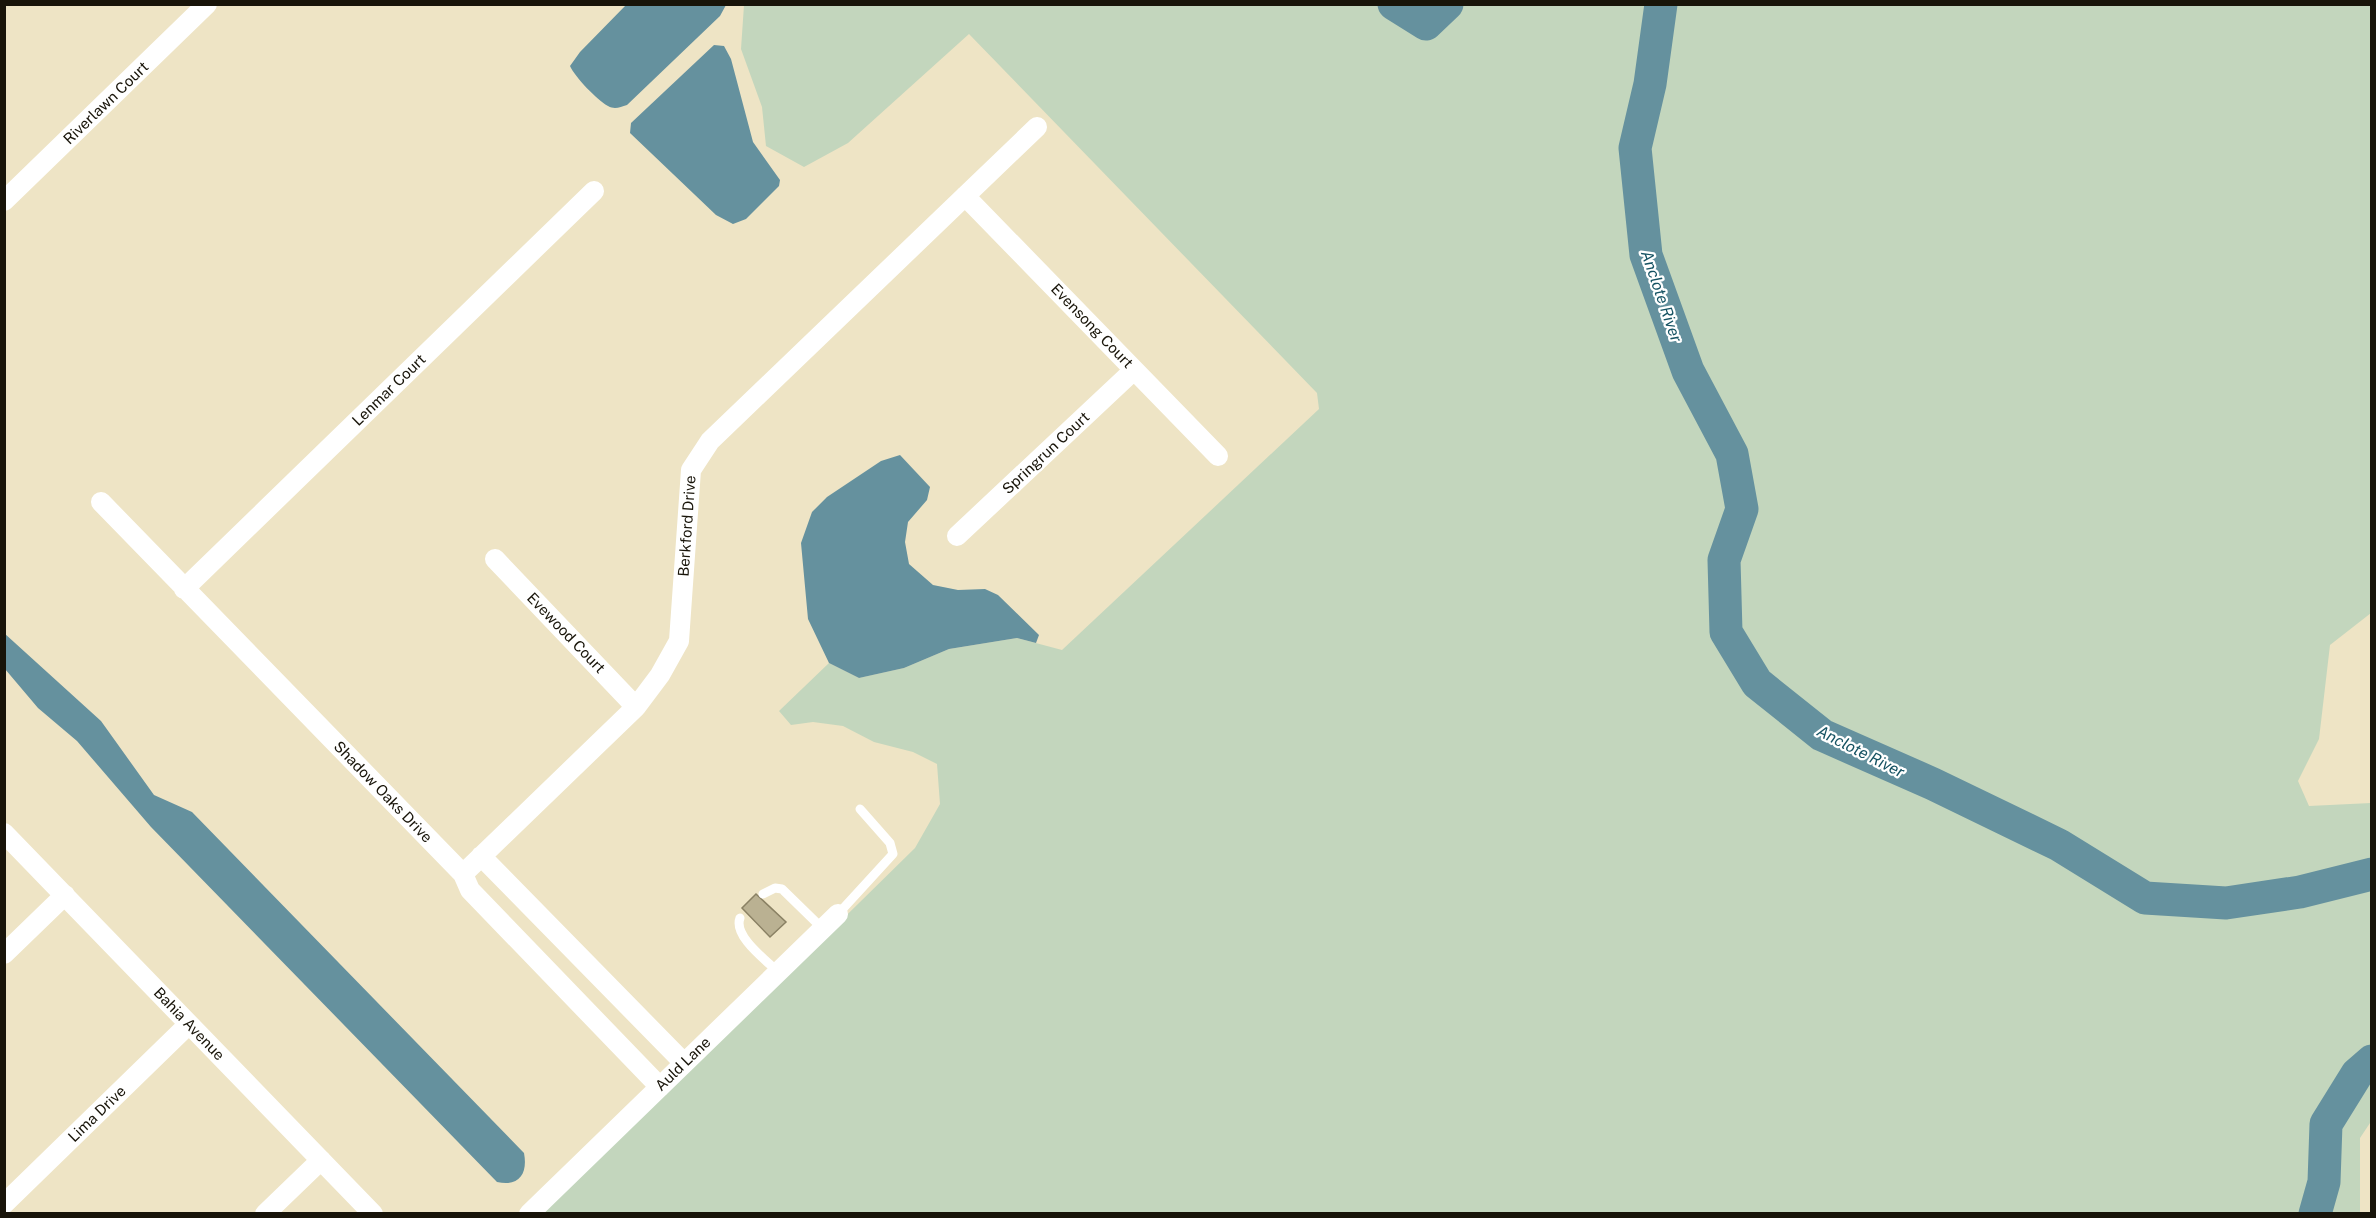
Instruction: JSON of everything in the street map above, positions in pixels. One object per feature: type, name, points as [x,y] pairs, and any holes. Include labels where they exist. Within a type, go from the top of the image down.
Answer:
[{"type":"street","name":"Riverlawn Court","points":[[4,201],[207,4]]},
{"type":"street","name":"Berkford Drive","points":[[463,874],[636,707],[660,675],[679,641],[691,470],[710,441],[1036,128]]},
{"type":"street","name":"Lenmar Court","points":[[184,589],[594,191]]},
{"type":"street","name":"Evensong Court","points":[[965,196],[1218,456]]},
{"type":"street","name":"Springrun Court","points":[[957,536],[1134,370]]},
{"type":"street","name":"Shadow Oaks Drive","points":[[101,502],[463,874],[470,890],[660,1087]]},
{"type":"street","name":"Evewood Court","points":[[495,559],[636,707]]},
{"type":"street","name":"Bahia Avenue","points":[[4,833],[373,1214]]},
{"type":"street","points":[[481,856],[684,1064]]},
{"type":"street","points":[[4,954],[65,895]]},
{"type":"street","name":"Auld Lane","points":[[529,1214],[838,914]]},
{"type":"street","name":"Lima Drive","points":[[4,1204],[189,1024]]},
{"type":"street","points":[[265,1214],[321,1160]]},
{"type":"lane","points":[[838,914],[893,854],[890,843],[860,808]]},
{"type":"lane","points":[[763,894],[775,888],[782,889],[823,929]]},
{"type":"lane","points":[[740,918],[739,928],[743,936],[778,972]]},
{"type":"green space","points":[[744,5],[2371,5],[2371,613],[2330,645],[2319,739],[2298,781],[2309,806],[2371,803],[2372,1120],[2360,1138],[2360,1213],[542,1214],[915,848],[940,804],[937,764],[913,752],[874,742],[843,726],[813,722],[791,725],[779,711],[829,663],[859,678],[904,668],[949,649],[1017,638],[1062,650],[1319,409],[1317,393],[969,34],[848,143],[804,167],[766,146],[762,107],[741,49]]},
{"type":"water","points":[[626,5],[726,5],[720,16],[627,105],[613,108],[592,94],[570,66],[580,52]]},
{"type":"water","points":[[714,45],[724,46],[731,59],[753,142],[780,180],[779,186],[746,219],[733,224],[716,215],[630,133],[631,123]]},
{"type":"water","points":[[900,455],[930,487],[927,500],[908,522],[905,542],[909,564],[933,585],[958,590],[985,589],[998,595],[1039,635],[1036,643],[1017,638],[949,649],[904,668],[859,678],[829,663],[808,619],[801,543],[812,512],[827,497],[881,461]]},
{"type":"water","points":[[4,633],[101,721],[154,795],[192,812],[524,1153],[525,1167],[516,1181],[497,1182],[151,827],[77,741],[38,708],[5,669]]},
{"type":"building","points":[[756,894],[786,922],[770,937],[742,908]]},
{"type":"waterway","name":"Anclote River","points":[[1394,4],[1426,24],[1447,4]]},
{"type":"waterway","name":"Anclote River","points":[[1661,4],[1650,84],[1635,148],[1646,255],[1688,371],[1732,454],[1742,509],[1724,560],[1726,632],[1757,683],[1822,735],[1933,784],[2059,845],[2145,898],[2226,903],[2300,892],[2372,874]]},
{"type":"waterway","name":"Anclote River","points":[[2315,1214],[2324,1182],[2326,1124],[2357,1074],[2372,1061]]}]
